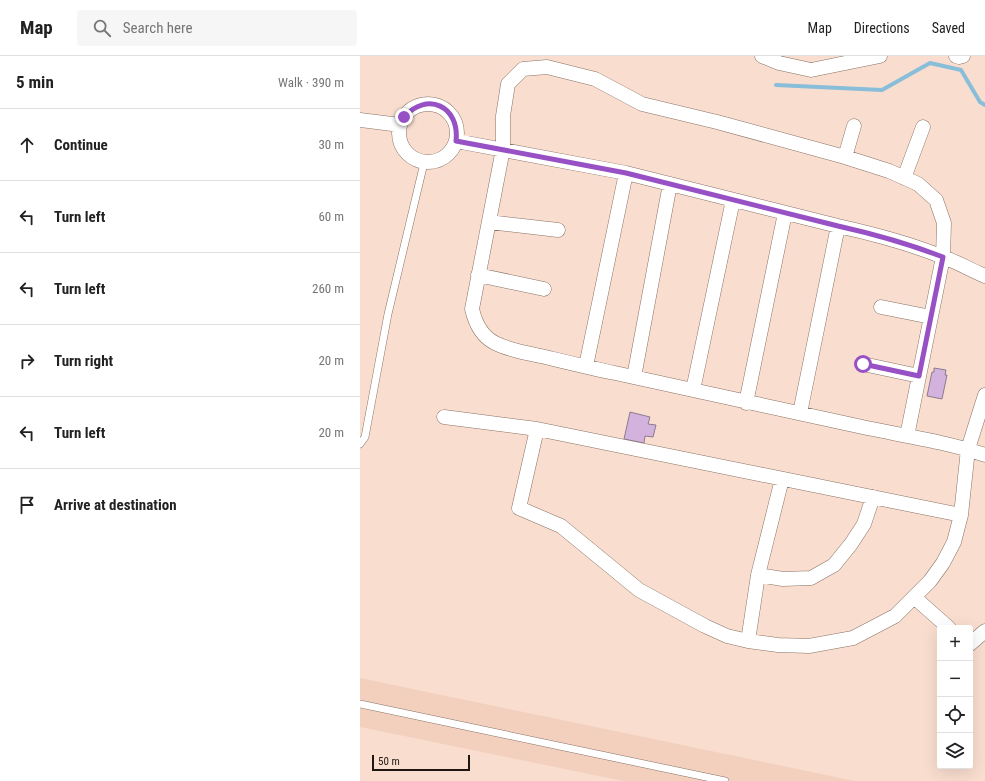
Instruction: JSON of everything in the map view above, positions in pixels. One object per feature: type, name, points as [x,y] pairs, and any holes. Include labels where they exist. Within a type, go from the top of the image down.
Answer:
[{"type":"street","points":[[762,56],[779,63],[811,70],[880,56]]},
{"type":"street","points":[[956,56],[963,56]]},
{"type":"street","points":[[907,436],[943,257],[944,223],[936,200],[918,184],[845,157],[717,122],[642,104],[595,79],[547,67],[523,69],[508,84],[503,116],[503,149],[472,309],[475,320],[482,333],[494,342],[514,350],[746,403],[968,449],[985,455]]},
{"type":"street","points":[[427,104],[436,105],[451,115],[456,123],[456,141],[453,149],[441,160],[424,163],[414,160],[401,145],[399,135],[400,125],[410,110],[427,104]]},
{"type":"street","points":[[360,120],[400,125]]},
{"type":"street","points":[[845,157],[854,126]]},
{"type":"street","points":[[904,178],[923,127]]},
{"type":"street","points":[[456,141],[626,173],[865,232],[905,243],[943,257],[985,276]]},
{"type":"street","points":[[586,366],[626,173]]},
{"type":"street","points":[[634,377],[670,184]]},
{"type":"street","points":[[693,390],[732,200]]},
{"type":"street","points":[[746,403],[785,213]]},
{"type":"street","points":[[488,222],[558,230]]},
{"type":"street","points":[[800,413],[838,226]]},
{"type":"street","points":[[478,275],[544,290]]},
{"type":"street","points":[[881,307],[931,317]]},
{"type":"street","points":[[863,364],[919,376]]},
{"type":"street","points":[[537,429],[519,508],[561,526],[639,590],[727,636],[748,641],[778,645],[809,646],[853,638],[894,616],[930,581],[954,542],[961,516],[968,449],[985,395]]},
{"type":"street","points":[[444,417],[537,429],[961,516]]},
{"type":"street","points":[[748,641],[758,575],[782,479]]},
{"type":"street","points":[[758,575],[784,579],[811,578],[834,565],[851,544],[864,524],[873,497]]},
{"type":"street","points":[[914,597],[946,625]]},
{"type":"street","points":[[973,641],[985,631]]},
{"type":"lane","points":[[360,444],[365,437],[388,314],[424,163]]},
{"type":"lane","points":[[360,704],[725,781]]},
{"type":"shaded area","points":[[360,678],[855,781],[623,781],[360,727]]},
{"type":"building","points":[[934,368],[946,370],[945,375],[947,375],[942,399],[927,396]]},
{"type":"building","points":[[630,412],[650,417],[648,424],[656,425],[653,437],[645,436],[644,443],[624,439]]},
{"type":"waterway","points":[[776,85],[882,90],[930,63],[961,70],[980,102],[985,105]]},
{"type":"route","points":[[404,117],[410,110],[418,106],[427,104],[436,105],[451,115],[456,123],[456,141],[626,173],[865,232],[912,245],[943,257],[919,376],[863,364]]}]
